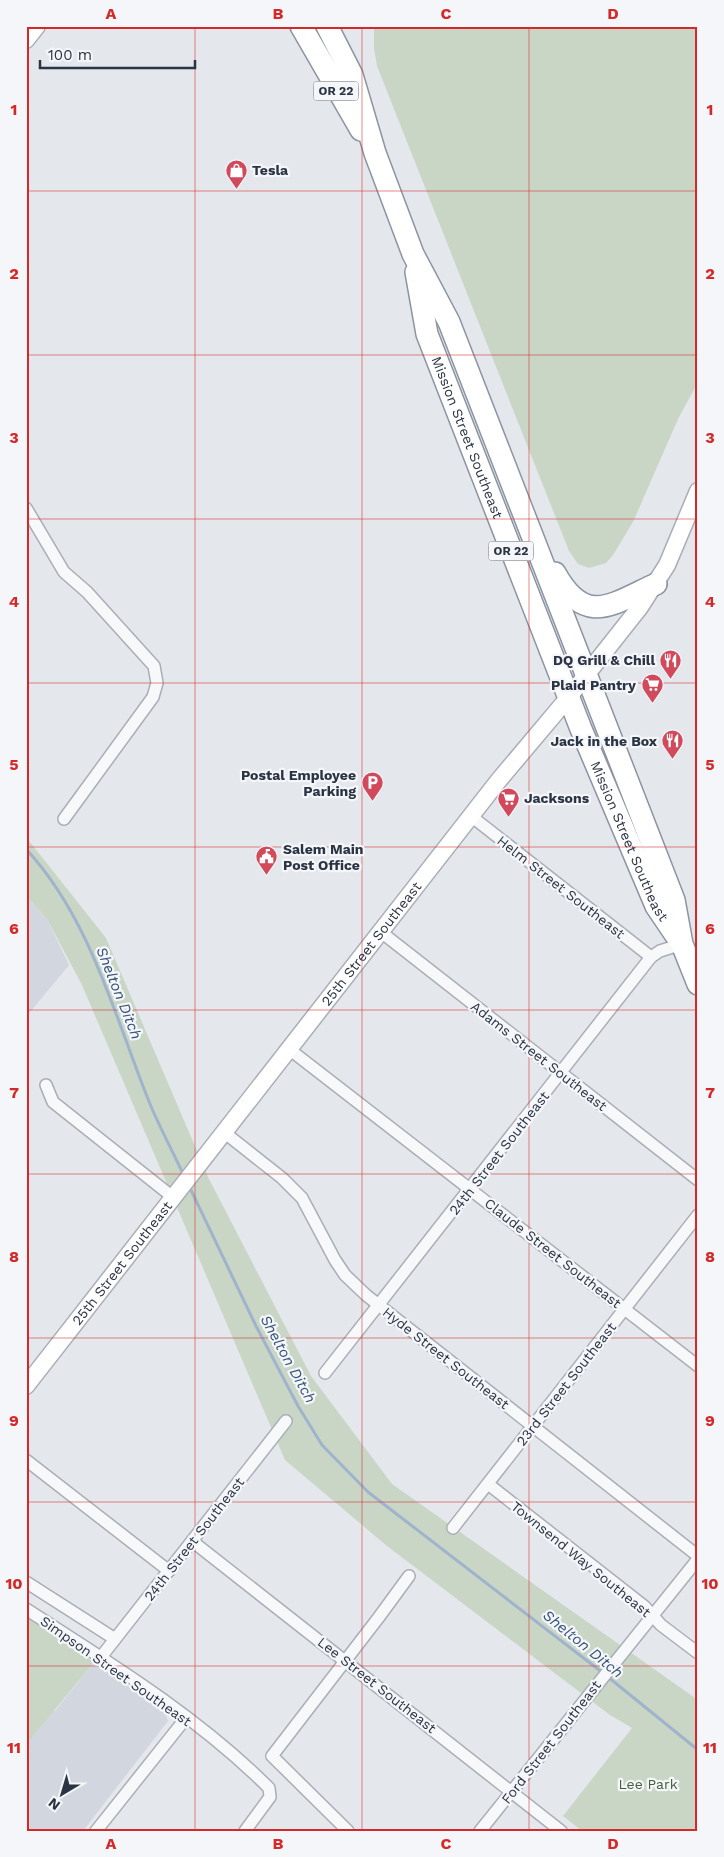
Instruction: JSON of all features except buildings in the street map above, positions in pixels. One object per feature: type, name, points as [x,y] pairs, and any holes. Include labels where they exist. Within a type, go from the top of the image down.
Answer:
[{"type":"highway","name":"Mission Street Southeast","points":[[301,26],[332,84],[375,154]]},
{"type":"highway","name":"Mission Street Southeast","points":[[327,26],[352,75],[375,154],[413,254],[449,322],[528,525],[536,551],[674,900],[682,944],[698,984]]},
{"type":"highway","name":"Mission Street Southeast","points":[[413,254],[427,334],[568,698],[656,906],[682,944]]},
{"type":"highway","points":[[528,525],[567,593],[578,603],[591,607],[612,605],[656,584]]},
{"type":"street","points":[[26,40],[37,26]]},
{"type":"street","name":"25th Street Southeast","points":[[26,1386],[471,816],[586,676],[656,584],[676,547],[698,492]]},
{"type":"street","points":[[26,508],[64,572],[87,592],[154,666],[157,683],[153,697],[64,819]]},
{"type":"street","name":"Helm Street Southeast","points":[[471,816],[652,957]]},
{"type":"street","name":"Adams Street Southeast","points":[[381,932],[698,1180]]},
{"type":"street","name":"24th Street Southeast","points":[[325,1373],[380,1306],[652,957],[660,951],[682,944]]},
{"type":"street","name":"Claude Street Southeast","points":[[289,1049],[698,1366]]},
{"type":"street","points":[[46,1085],[53,1102],[174,1198]]},
{"type":"street","name":"Hyde Street Southeast","points":[[225,1133],[282,1178],[302,1198],[345,1275],[380,1306],[698,1557]]},
{"type":"street","name":"23rd Street Southeast","points":[[452,1528],[698,1215]]},
{"type":"street","name":"24th Street Southeast","points":[[101,1657],[286,1422]]},
{"type":"street","points":[[26,1460],[169,1571]]},
{"type":"street","name":"Townsend Way Southeast","points":[[488,1484],[644,1606],[653,1616],[698,1653]]},
{"type":"street","name":"Lee Street Southeast","points":[[192,1541],[561,1831]]},
{"type":"street","name":"Ford Street Southeast","points":[[480,1831],[618,1657],[653,1616],[698,1557]]},
{"type":"street","points":[[348,1831],[272,1756],[409,1576]]},
{"type":"street","name":"Simpson Street Southeast","points":[[26,1582],[116,1639]]},
{"type":"street","name":"Simpson Street Southeast","points":[[26,1609],[101,1657],[186,1718],[261,1780],[272,1793],[245,1831]]},
{"type":"street","points":[[96,1831],[186,1718]]},
{"type":"shaded area","points":[[26,895],[47,919],[69,965],[26,1017]]},
{"type":"shaded area","points":[[94,1662],[165,1713],[168,1721],[83,1831],[26,1831],[26,1739],[29,1741]]},
{"type":"green space","points":[[374,26],[698,26],[698,382],[678,419],[633,522],[606,563],[589,568],[578,564],[569,551],[377,66],[374,48]]},
{"type":"green space","name":"Lee Park","points":[[26,837],[106,938],[209,1179],[311,1376],[392,1484],[698,1700],[698,1831],[582,1831],[563,1816],[632,1728],[610,1715],[387,1546],[285,1460],[82,985],[47,919],[26,895]]},
{"type":"green space","points":[[26,1616],[94,1662],[29,1741],[26,1739]]},
{"type":"waterway","name":"Shelton Ditch","points":[[26,849],[49,877],[68,906],[85,938],[113,1004],[150,1104],[184,1176]]},
{"type":"waterway","name":"Shelton Ditch","points":[[189,1186],[256,1326],[298,1406],[322,1445],[368,1492],[603,1673]]},
{"type":"waterway","name":"Shelton Ditch","points":[[608,1677],[698,1750]]},
{"type":"place","name":"Tesla","points":[[236,189]]},
{"type":"place","name":"DQ Grill & Chill","points":[[671,679]]},
{"type":"place","name":"Plaid Pantry","points":[[652,704]]},
{"type":"place","name":"Jack in the Box","points":[[673,760]]},
{"type":"place","name":"Postal Employee Parking","points":[[372,802]]},
{"type":"place","name":"Jacksons","points":[[508,817]]},
{"type":"place","name":"Salem Main Post Office","points":[[267,876]]}]
